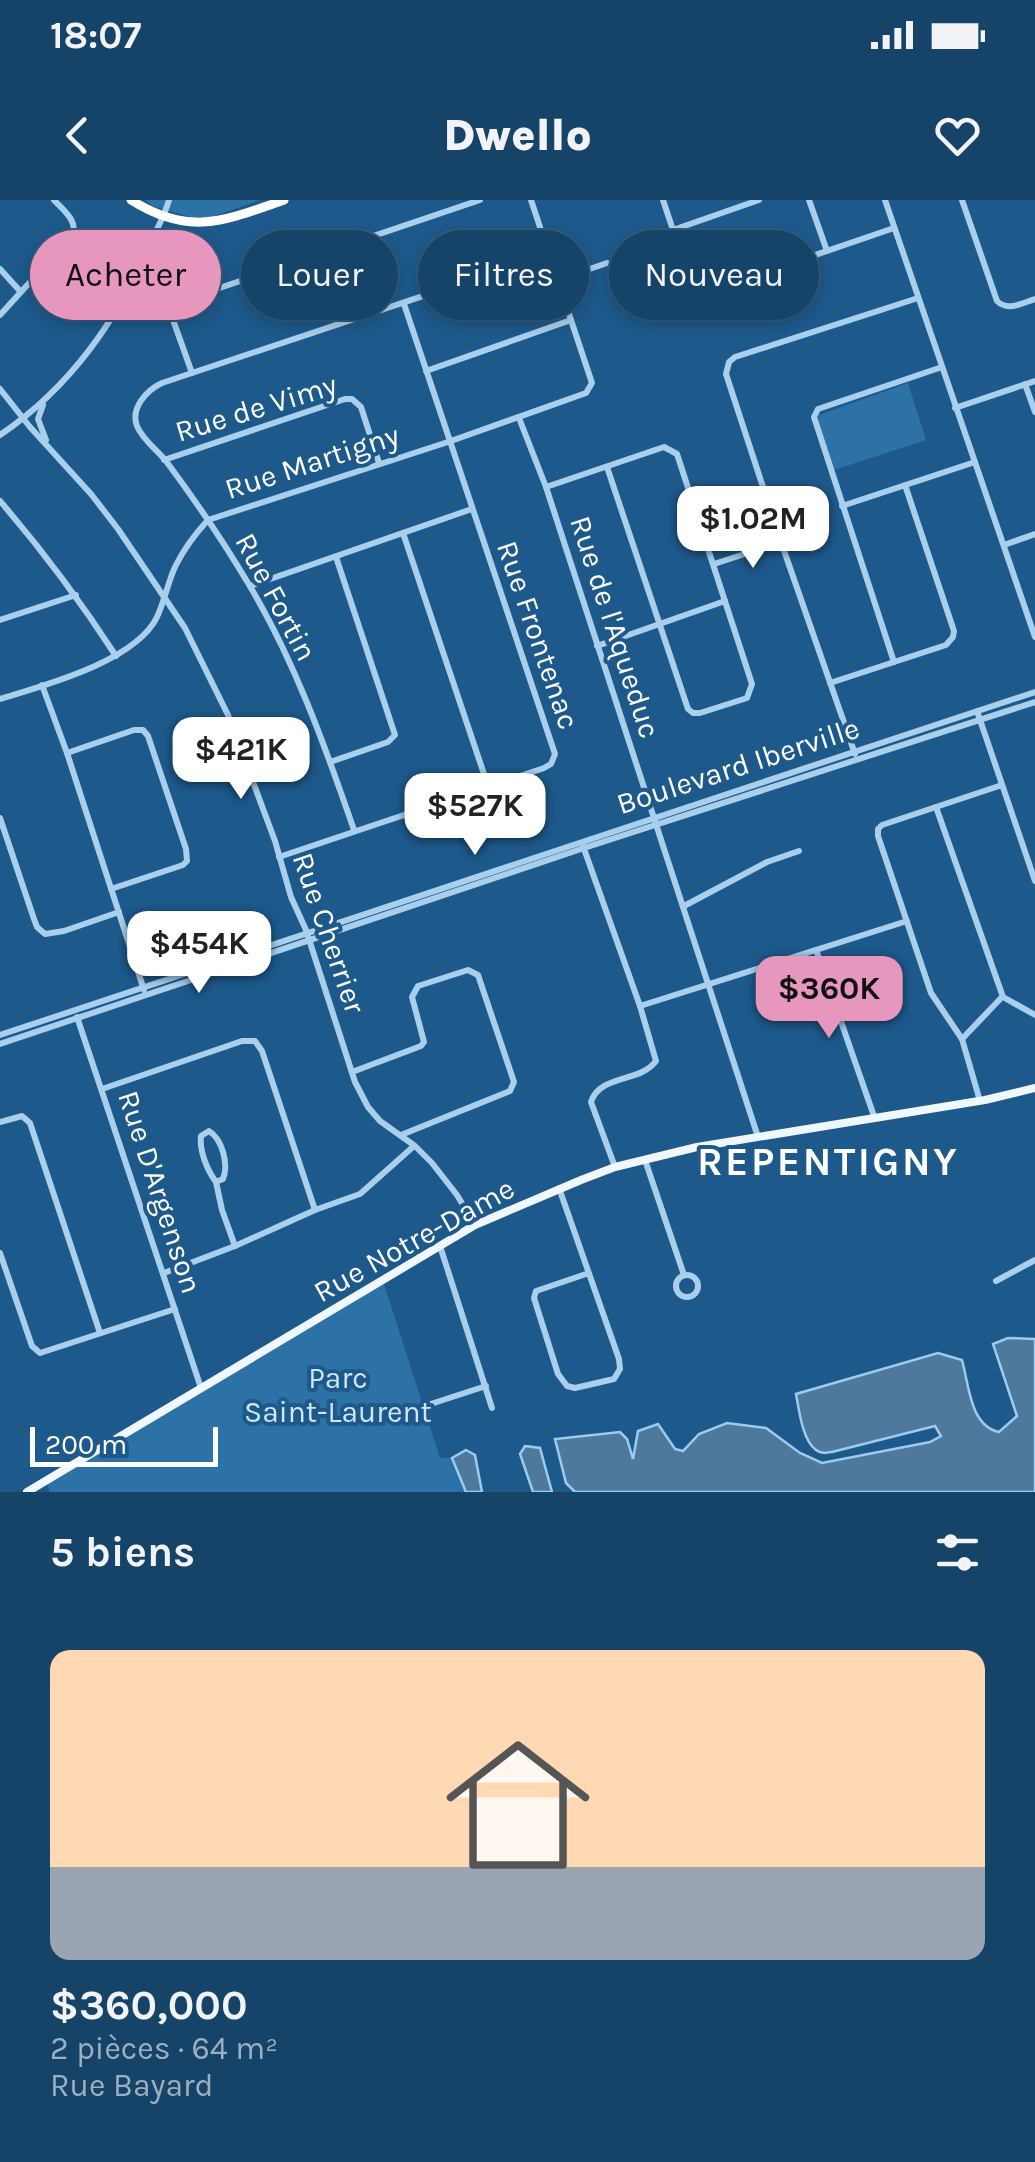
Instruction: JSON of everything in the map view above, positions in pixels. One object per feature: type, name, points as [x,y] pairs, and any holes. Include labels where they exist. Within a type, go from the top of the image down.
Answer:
[{"type":"highway","points":[[131,200],[163,217],[217,222],[284,200]]},
{"type":"main road","name":"Rue Notre-Dame","points":[[28,1492],[440,1246],[559,1188],[615,1167],[697,1148],[980,1101],[1035,1088]]},
{"type":"street","points":[[0,315],[73,236],[75,230],[69,216],[54,200]]},
{"type":"street","points":[[61,461],[44,436],[38,419],[41,408],[114,316],[170,200]]},
{"type":"street","points":[[418,299],[192,374],[172,317],[184,300],[480,200]]},
{"type":"street","points":[[663,200],[674,230],[758,200]]},
{"type":"street","points":[[810,200],[827,251]]},
{"type":"street","points":[[885,200],[955,408],[1031,610],[1035,637]]},
{"type":"street","points":[[962,200],[997,301],[1011,307],[1035,299]]},
{"type":"street","points":[[534,201],[543,230]]},
{"type":"street","points":[[819,254],[894,228]]},
{"type":"street","points":[[589,269],[607,263]]},
{"type":"street","points":[[0,269],[20,291]]},
{"type":"street","points":[[856,755],[726,374],[729,362],[735,358],[918,298]]},
{"type":"street","name":"Rue Frontenac","points":[[279,856],[544,768],[551,764],[554,754],[404,304]]},
{"type":"street","points":[[426,372],[571,320]]},
{"type":"street","name":"Rue Martigny","points":[[0,699],[125,651],[151,628],[176,565],[208,520],[586,394],[592,383],[571,320]]},
{"type":"street","points":[[894,662],[814,422],[815,414],[818,409],[942,368]]},
{"type":"street","name":"Rue Fortin","points":[[192,374],[154,387],[136,413],[138,429],[208,520],[250,586],[287,658],[354,830]]},
{"type":"street","points":[[955,408],[1035,380]]},
{"type":"street","points":[[1025,384],[1035,412]]},
{"type":"street","name":"Rue Cherrier","points":[[0,389],[118,529],[184,628],[228,715],[354,1082],[380,1120],[415,1146],[446,1180],[475,1226]]},
{"type":"street","points":[[0,434],[53,393]]},
{"type":"street","name":"Rue de Vimy","points":[[164,460],[352,399],[361,407],[379,463]]},
{"type":"street","name":"Rue de l'Aqueduc","points":[[519,418],[546,488],[758,1137]]},
{"type":"street","points":[[546,488],[664,446],[676,454],[752,684],[747,698],[700,713],[688,709],[607,467]]},
{"type":"street","points":[[842,506],[975,462]]},
{"type":"street","points":[[830,683],[946,644],[954,637],[906,486]]},
{"type":"street","points":[[0,501],[44,552],[116,656]]},
{"type":"street","points":[[250,586],[472,509]]},
{"type":"street","points":[[403,533],[488,786]]},
{"type":"street","points":[[1004,545],[1035,534]]},
{"type":"street","points":[[714,564],[781,542]]},
{"type":"street","points":[[330,762],[388,742],[395,735],[336,558]]},
{"type":"street","points":[[2,617],[76,595]]},
{"type":"street","points":[[597,646],[725,601]]},
{"type":"street","points":[[42,686],[145,992]]},
{"type":"street","name":"Boulevard Iberville","points":[[0,1044],[1035,692]]},
{"type":"street","name":"Boulevard Iberville","points":[[856,755],[1035,702]]},
{"type":"street","points":[[977,711],[1035,881]]},
{"type":"street","points":[[66,754],[143,730],[174,811],[187,862],[111,889]]},
{"type":"street","points":[[980,1101],[962,1039],[931,993],[878,828],[1002,785]]},
{"type":"street","points":[[936,807],[1002,996],[1035,1016]]},
{"type":"street","points":[[0,818],[34,920],[44,934],[119,912]]},
{"type":"street","points":[[1023,844],[1035,840]]},
{"type":"street","points":[[583,845],[656,1061],[649,1070],[600,1087],[592,1094],[590,1102],[615,1167]]},
{"type":"street","points":[[684,906],[767,862],[799,851]]},
{"type":"street","points":[[640,1006],[906,921]]},
{"type":"street","points":[[816,950],[875,1119]]},
{"type":"street","points":[[352,1072],[421,1046],[424,1042],[412,997],[418,986],[468,970],[478,975],[513,1087],[400,1135]]},
{"type":"street","points":[[962,1039],[1002,996]]},
{"type":"street","name":"Boulevard Iberville","points":[[0,1035],[76,1015]]},
{"type":"street","name":"Rue D'Argenson","points":[[76,1015],[201,1388]]},
{"type":"street","points":[[102,1088],[242,1041],[254,1042],[262,1050],[315,1210]]},
{"type":"street","points":[[0,1122],[22,1116],[30,1123],[100,1334]]},
{"type":"street","points":[[216,1182],[223,1179],[226,1168],[217,1138],[209,1130],[199,1141],[235,1246]]},
{"type":"street","points":[[164,1273],[360,1194],[415,1146]]},
{"type":"street","points":[[645,1160],[684,1275]]},
{"type":"street","points":[[559,1188],[589,1273],[619,1360],[620,1369],[614,1379],[575,1388],[567,1386],[558,1374],[534,1298],[542,1288],[589,1273]]},
{"type":"street","points":[[440,1246],[492,1408]]},
{"type":"street","points":[[0,1253],[34,1350],[40,1353],[174,1309]]},
{"type":"street","points":[[996,1281],[1035,1260]]},
{"type":"street","points":[[398,1415],[486,1386]]},
{"type":"green space","points":[[145,200],[260,200],[203,220],[154,207]]},
{"type":"green space","points":[[908,383],[926,440],[834,470],[819,415]]},
{"type":"green space","name":"Parc Saint-Laurent","points":[[383,1281],[440,1458],[452,1458],[466,1492],[50,1492],[46,1481]]},
{"type":"shaded area","points":[[1008,1338],[1035,1339],[1035,1492],[575,1492],[566,1483],[555,1439],[620,1432],[627,1439],[633,1459],[638,1431],[658,1424],[675,1449],[683,1451],[699,1434],[727,1423],[766,1428],[800,1453],[822,1463],[930,1442],[941,1436],[935,1426],[820,1452],[804,1432],[796,1394],[938,1353],[962,1360],[976,1413],[989,1428],[999,1432],[1017,1416],[993,1344]]},
{"type":"shaded area","points":[[525,1446],[540,1448],[552,1492],[533,1492],[520,1454]]},
{"type":"shaded area","points":[[466,1450],[475,1455],[482,1492],[466,1492],[452,1458]]},
{"type":"district","name":"REPENTIGNY","points":[[828,1161]]}]
